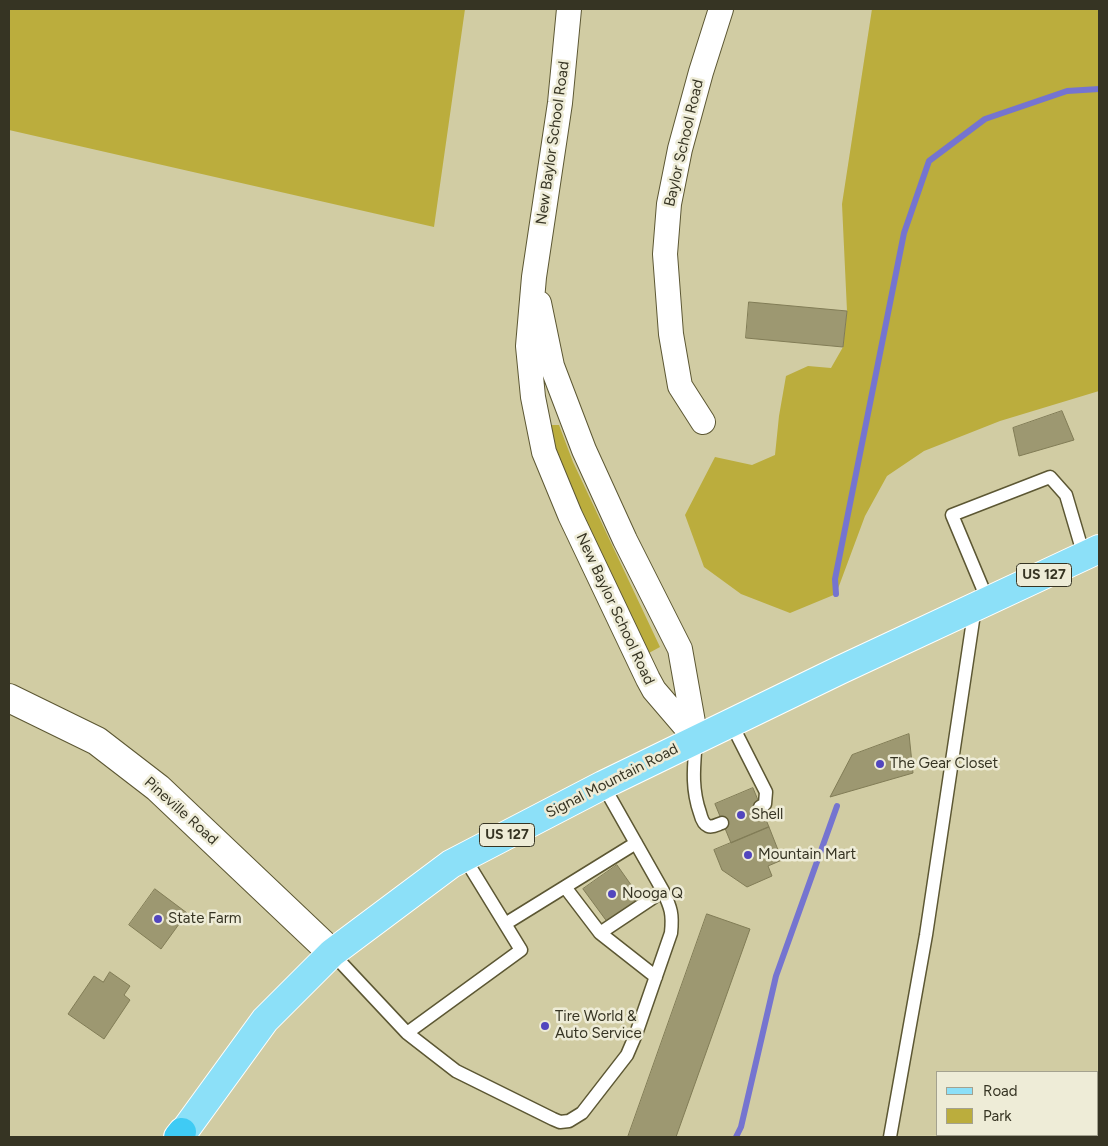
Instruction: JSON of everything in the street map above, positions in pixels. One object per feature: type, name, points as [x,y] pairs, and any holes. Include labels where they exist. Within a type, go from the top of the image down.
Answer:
[{"type":"main road","name":"Signal Mountain Road","points":[[180,1135],[265,1020],[332,954],[451,864],[603,785],[1092,552]]},
{"type":"main road","name":"Pineville Road","points":[[9,698],[97,741],[158,788],[332,954]]},
{"type":"street","name":"New Baylor School Road","points":[[569,9],[560,102],[534,277],[528,346],[533,397],[544,452],[570,515],[654,690],[696,740]]},
{"type":"street","name":"Baylor School Road","points":[[703,422],[680,386],[671,334],[665,254],[669,204],[680,149],[721,9]]},
{"type":"street","name":"New Baylor School Road","points":[[534,277],[552,366],[584,450],[625,540],[680,649],[696,740]]},
{"type":"lane","points":[[890,1137],[981,604],[952,515],[1050,477],[1066,495],[1092,552]]},
{"type":"lane","points":[[731,723],[766,792],[765,804],[760,807]]},
{"type":"lane","points":[[696,740],[693,776],[694,797],[703,822],[707,826],[722,823]]},
{"type":"lane","points":[[332,954],[407,1034],[456,1071],[560,1122],[569,1121],[582,1113],[627,1055],[671,933],[671,907],[603,785]]},
{"type":"lane","points":[[505,924],[636,843]]},
{"type":"lane","points":[[407,1034],[521,950],[464,857]]},
{"type":"lane","points":[[565,887],[600,933],[656,977]]},
{"type":"lane","points":[[600,933],[663,891]]},
{"type":"green space","points":[[9,9],[465,9],[434,227],[9,130]]},
{"type":"green space","points":[[872,9],[1099,9],[1099,391],[1000,421],[924,451],[887,476],[865,516],[836,594],[790,613],[741,594],[704,567],[685,515],[715,457],[752,465],[775,455],[786,376],[808,366],[831,368],[843,347],[847,311],[842,204]]},
{"type":"green space","points":[[547,425],[559,425],[573,462],[660,647],[647,654],[564,480]]},
{"type":"building","points":[[749,302],[847,311],[843,347],[746,338]]},
{"type":"building","points":[[1062,411],[1074,440],[1019,456],[1013,428]]},
{"type":"building","name":"The Gear Closet","points":[[909,734],[913,773],[830,797],[852,755]]},
{"type":"building","name":"Shell","points":[[753,788],[769,827],[731,843],[715,804]]},
{"type":"building","name":"Mountain Mart","points":[[769,827],[782,860],[768,866],[772,876],[747,887],[722,870],[714,850]]},
{"type":"building","name":"Nooga Q","points":[[617,865],[641,899],[608,923],[583,889]]},
{"type":"building","name":"State Farm","points":[[155,889],[187,913],[161,949],[129,925]]},
{"type":"building","points":[[707,914],[750,929],[676,1137],[628,1137]]},
{"type":"building","points":[[110,972],[130,986],[124,995],[130,1000],[104,1039],[68,1014],[94,976],[103,982]]},
{"type":"waterway","points":[[836,594],[835,579],[904,233],[929,161],[985,119],[1067,91],[1099,89]]},
{"type":"waterway","points":[[736,1137],[741,1127],[776,976],[837,806]]},
{"type":"place","name":"The Gear Closet","points":[[880,764]]},
{"type":"place","name":"Shell","points":[[741,815]]},
{"type":"place","name":"Mountain Mart","points":[[748,855]]},
{"type":"place","name":"Nooga Q","points":[[612,894]]},
{"type":"place","name":"State Farm","points":[[158,919]]},
{"type":"place","name":"Tire World & Auto Service","points":[[545,1026]]}]
